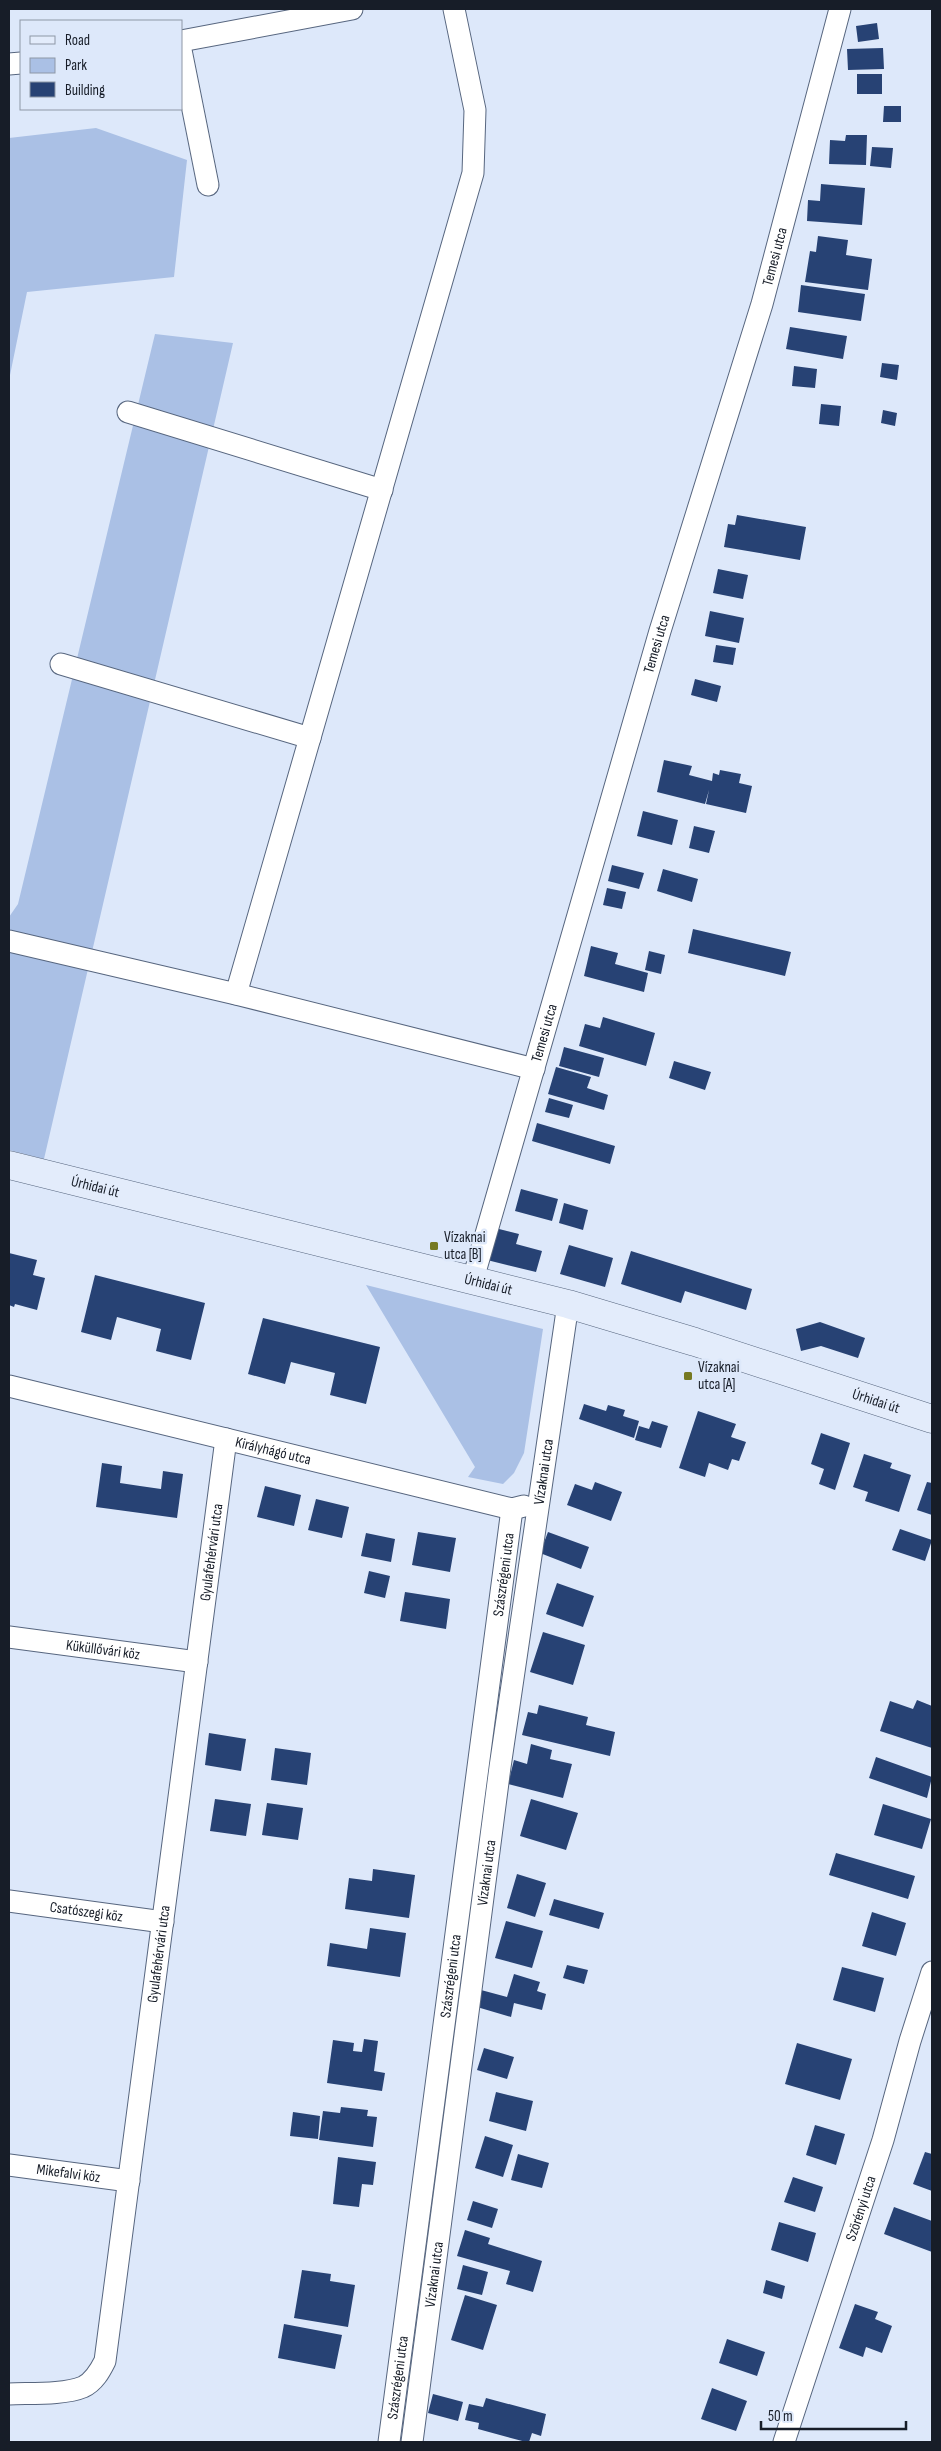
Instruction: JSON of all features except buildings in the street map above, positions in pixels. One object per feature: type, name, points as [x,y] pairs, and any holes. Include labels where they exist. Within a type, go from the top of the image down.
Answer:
[{"type":"main road","name":"Úrhidai út","points":[[9,1165],[568,1304],[695,1342],[932,1420]]},
{"type":"street","points":[[182,41],[352,9]]},
{"type":"street","points":[[236,994],[473,173],[475,110],[454,9]]},
{"type":"street","name":"Temesi utca","points":[[473,1279],[660,632],[762,304],[840,9]]},
{"type":"street","points":[[182,55],[208,185]]},
{"type":"street","points":[[128,412],[382,490]]},
{"type":"street","points":[[61,664],[310,738]]},
{"type":"street","points":[[9,941],[236,994],[534,1069]]},
{"type":"street","name":"Vízaknai utca","points":[[412,2442],[499,1776],[568,1304]]},
{"type":"street","name":"Királyhágó utca","points":[[9,1386],[512,1509]]},
{"type":"street","name":"Gyulafehérvári utca","points":[[9,2394],[60,2391],[82,2387],[97,2376],[105,2361],[226,1439]]},
{"type":"street","points":[[512,1509],[539,1501]]},
{"type":"street","name":"Szászrégeni utca","points":[[389,2442],[512,1509]]},
{"type":"street","name":"Küküllővári köz","points":[[9,1636],[197,1662]]},
{"type":"street","name":"Csatószegi köz","points":[[9,1901],[163,1922]]},
{"type":"street","name":"Szörényi utca","points":[[784,2442],[883,2140],[910,2041],[932,1972]]},
{"type":"street","name":"Mikefalvi köz","points":[[9,2165],[129,2181]]},
{"type":"green space","points":[[96,128],[187,160],[174,277],[27,292],[9,380],[9,138]]},
{"type":"green space","points":[[155,334],[233,343],[44,1159],[9,1150],[9,917],[18,904]]},
{"type":"green space","points":[[366,1285],[543,1329],[524,1453],[514,1473],[503,1484],[468,1477],[475,1467]]},
{"type":"place","name":"Vízaknai utca [B]","points":[[434,1246]]},
{"type":"place","name":"Vízaknai utca [A]","points":[[688,1376]]}]
